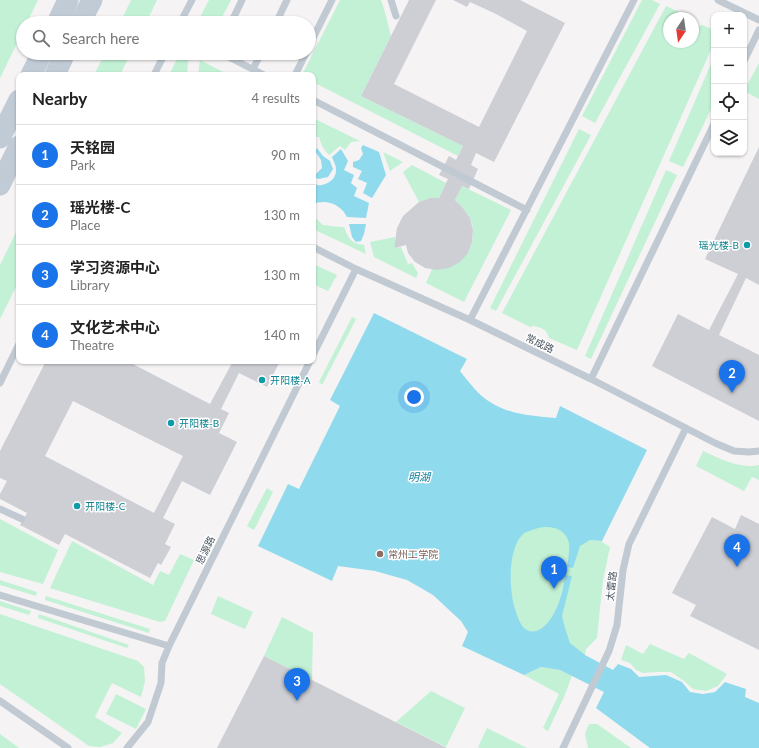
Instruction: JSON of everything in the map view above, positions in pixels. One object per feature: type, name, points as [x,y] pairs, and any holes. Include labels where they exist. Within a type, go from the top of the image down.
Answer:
[{"type":"street","points":[[60,16],[68,0]]},
{"type":"street","points":[[84,16],[92,0]]},
{"type":"street","points":[[32,72],[38,60]]},
{"type":"street","points":[[56,72],[62,60]]},
{"type":"street","points":[[0,138],[16,106]]},
{"type":"street","points":[[0,184],[16,152]]},
{"type":"lane","points":[[184,16],[192,0]]},
{"type":"lane","points":[[234,16],[242,0]]},
{"type":"lane","points":[[279,16],[287,0]]},
{"type":"lane","points":[[316,32],[332,0]]},
{"type":"lane","points":[[391,0],[396,16]]},
{"type":"lane","points":[[470,320],[634,0]]},
{"type":"lane","points":[[718,0],[734,3],[759,20]]},
{"type":"lane","points":[[747,56],[759,30]]},
{"type":"lane","points":[[156,72],[162,60]]},
{"type":"lane","points":[[236,60],[258,72]]},
{"type":"lane","points":[[253,69],[258,60]]},
{"type":"lane","points":[[296,72],[302,60]]},
{"type":"lane","points":[[316,102],[527,210]]},
{"type":"lane","points":[[591,378],[711,130]]},
{"type":"lane","name":"常成路","points":[[316,249],[356,269],[470,320],[591,378],[734,452],[759,451]]},
{"type":"lane","points":[[316,349],[356,269]]},
{"type":"lane","points":[[0,383],[16,350]]},
{"type":"lane","name":"思源路","points":[[127,748],[148,722],[161,683],[162,663],[169,646],[309,364]]},
{"type":"lane","name":"太雷路","points":[[563,748],[609,651],[616,625],[623,570],[629,544],[686,428]]},
{"type":"lane","points":[[0,509],[22,519]]},
{"type":"lane","points":[[0,595],[169,646]]},
{"type":"lane","points":[[0,700],[68,748]]},
{"type":"green space","points":[[0,0],[38,0],[30,16],[16,16],[16,45],[0,78]]},
{"type":"green space","points":[[131,0],[157,0],[149,16],[123,16]]},
{"type":"green space","points":[[209,0],[231,0],[223,16],[201,16]]},
{"type":"green space","points":[[340,0],[381,0],[391,36],[361,96],[463,146],[458,156],[316,84],[316,72],[304,72],[310,60],[316,60],[316,47]]},
{"type":"green space","points":[[642,0],[652,0],[660,4],[595,123],[582,116]]},
{"type":"green space","points":[[666,6],[679,12],[663,12],[663,48],[699,48],[699,26],[702,25],[711,29],[711,50],[577,350],[549,338],[546,331],[541,328],[534,326],[530,327],[502,313]]},
{"type":"green space","points":[[102,60],[128,60],[122,72],[96,72]]},
{"type":"green space","points":[[176,60],[188,60],[187,72],[170,72]]},
{"type":"green space","points":[[200,60],[223,72],[198,72]]},
{"type":"green space","points":[[759,63],[759,99],[747,93],[747,85]]},
{"type":"green space","points":[[711,64],[711,109],[683,167],[669,161]]},
{"type":"green space","points":[[316,119],[360,141],[351,142],[345,150],[340,146],[329,155],[322,146],[319,137],[316,137]]},
{"type":"green space","points":[[579,129],[591,135],[496,311],[490,308]]},
{"type":"green space","points":[[383,152],[403,162],[390,171]]},
{"type":"green space","points":[[412,165],[446,183],[439,198],[430,198],[419,202],[403,172]]},
{"type":"green space","points":[[666,170],[677,175],[591,359],[585,356]]},
{"type":"green space","points":[[462,186],[511,210],[464,302],[426,283],[432,269],[468,253],[471,245],[473,230],[470,218],[455,200]]},
{"type":"green space","points":[[316,219],[323,225],[344,227],[347,235],[353,242],[364,245],[366,254],[316,230]]},
{"type":"green space","points":[[16,232],[16,287],[0,319],[0,265]]},
{"type":"green space","points":[[395,237],[395,248],[401,247],[408,264],[412,263],[418,273],[416,278],[374,257],[370,242]]},
{"type":"green space","points":[[316,265],[337,275],[328,291],[316,285]]},
{"type":"green space","points":[[352,317],[356,319],[322,385],[319,382]]},
{"type":"green space","points":[[703,451],[723,460],[744,466],[759,465],[759,480],[752,477],[744,491],[696,466]]},
{"type":"green space","points":[[267,488],[273,492],[254,530],[247,526]]},
{"type":"green space","points":[[0,519],[58,550],[43,584],[0,572]]},
{"type":"green space","points":[[551,523],[590,540],[602,541],[610,547],[603,580],[597,638],[586,649],[585,655],[515,637],[506,550],[520,525]]},
{"type":"green space","points":[[72,541],[153,585],[160,571],[169,575],[180,554],[194,560],[165,621],[160,622],[50,588]]},
{"type":"green space","points":[[0,580],[37,592],[36,596],[0,585]]},
{"type":"green space","points":[[46,596],[150,629],[149,633],[45,600]]},
{"type":"green space","points":[[218,596],[253,612],[245,629],[211,614]]},
{"type":"green space","points":[[0,601],[31,611],[29,615],[0,606]]},
{"type":"green space","points":[[0,614],[138,661],[144,667],[145,681],[141,697],[112,683],[95,717],[122,733],[113,743],[100,747],[89,746],[0,684]]},
{"type":"green space","points":[[39,614],[129,645],[127,648],[38,618]]},
{"type":"green space","points":[[282,617],[313,633],[312,680],[264,656]]},
{"type":"green space","points":[[650,644],[684,659],[689,653],[727,674],[718,686],[706,691],[693,689],[671,672],[643,673],[636,670],[630,663],[621,660],[626,645],[643,654]]},
{"type":"green space","points":[[541,667],[560,670],[572,676],[548,731],[543,728],[559,694],[524,675]]},
{"type":"green space","points":[[431,691],[465,708],[446,747],[396,722]]},
{"type":"green space","points":[[116,694],[146,709],[136,729],[106,714]]},
{"type":"green space","points":[[589,724],[597,724],[631,748],[588,748],[585,734]]},
{"type":"green space","points":[[487,728],[527,748],[478,747]]},
{"type":"green space","points":[[0,734],[19,748],[0,748]]},
{"type":"water","points":[[363,145],[379,152],[386,175],[372,198],[363,193],[367,183],[358,179],[362,171],[353,167],[353,162],[359,160],[363,154],[361,148]]},
{"type":"water","points":[[317,148],[323,156],[330,161],[333,169],[328,177],[319,179],[316,178],[316,174],[322,168],[321,160],[316,152]]},
{"type":"water","points":[[341,149],[348,161],[344,170],[354,175],[351,183],[357,188],[354,196],[369,203],[366,218],[347,217],[342,210],[331,203],[316,203],[316,185],[321,185],[329,182],[336,173],[335,164],[332,157]]},
{"type":"water","points":[[349,224],[366,224],[361,241],[356,242],[352,237]]},
{"type":"water","name":"明湖","points":[[374,313],[467,359],[460,371],[482,396],[498,406],[506,410],[522,414],[556,418],[560,406],[647,450],[602,541],[590,540],[580,546],[573,568],[567,567],[569,543],[564,533],[559,530],[549,527],[537,528],[524,533],[518,540],[512,559],[511,591],[518,619],[521,625],[529,631],[535,631],[545,626],[553,615],[558,604],[563,590],[565,575],[572,576],[562,616],[570,643],[585,655],[613,670],[618,664],[631,669],[639,677],[666,675],[682,682],[690,692],[703,694],[715,692],[725,682],[746,689],[745,697],[759,703],[759,748],[650,748],[596,708],[604,692],[560,670],[541,667],[524,675],[462,646],[468,632],[461,621],[433,595],[407,580],[375,571],[338,566],[332,581],[258,546],[288,484],[299,489],[340,406],[330,400]]},
{"type":"building","points":[[409,0],[436,0],[394,84],[479,127],[527,31],[470,2],[467,7],[453,0],[520,0],[565,23],[494,162],[476,153],[471,165],[478,169],[469,189],[462,186],[455,200],[470,218],[473,230],[472,242],[468,253],[460,262],[449,268],[437,270],[425,268],[415,262],[408,253],[406,245],[395,248],[397,228],[403,216],[419,202],[430,198],[439,198],[448,179],[439,175],[449,156],[456,160],[463,146],[361,96]]},
{"type":"building","points":[[759,147],[759,285],[746,278],[719,335],[759,355],[759,421],[652,366],[678,314],[709,330],[738,274],[705,259]]},
{"type":"building","points":[[44,364],[133,364],[210,404],[231,364],[278,364],[267,387],[239,373],[221,409],[229,413],[219,433],[237,442],[210,495],[182,481],[163,518],[175,524],[165,544],[171,547],[161,565],[158,563],[150,578],[65,534],[59,545],[20,525],[27,513],[0,499],[0,494],[7,481],[0,478],[0,451]],"holes":[[[73,401],[183,456],[154,513],[45,456]]]},
{"type":"building","points":[[741,515],[759,524],[759,650],[690,616],[696,605],[672,593],[712,517],[735,529]]},
{"type":"building","points":[[264,656],[312,680],[447,748],[217,748]]},
{"type":"place","name":"瑶光楼-B","points":[[747,245]]},
{"type":"place","name":"开阳楼-A","points":[[262,380]]},
{"type":"place","name":"瑶光楼-C","points":[[732,393]]},
{"type":"place","name":"开阳楼-B","points":[[171,423]]},
{"type":"place","name":"开阳楼-C","points":[[77,506]]},
{"type":"place","name":"常州工学院","points":[[380,554]]},
{"type":"place","name":"文化艺术中心","points":[[737,567]]},
{"type":"place","name":"天铭园","points":[[554,589]]},
{"type":"place","name":"学习资源中心","points":[[297,701]]}]
